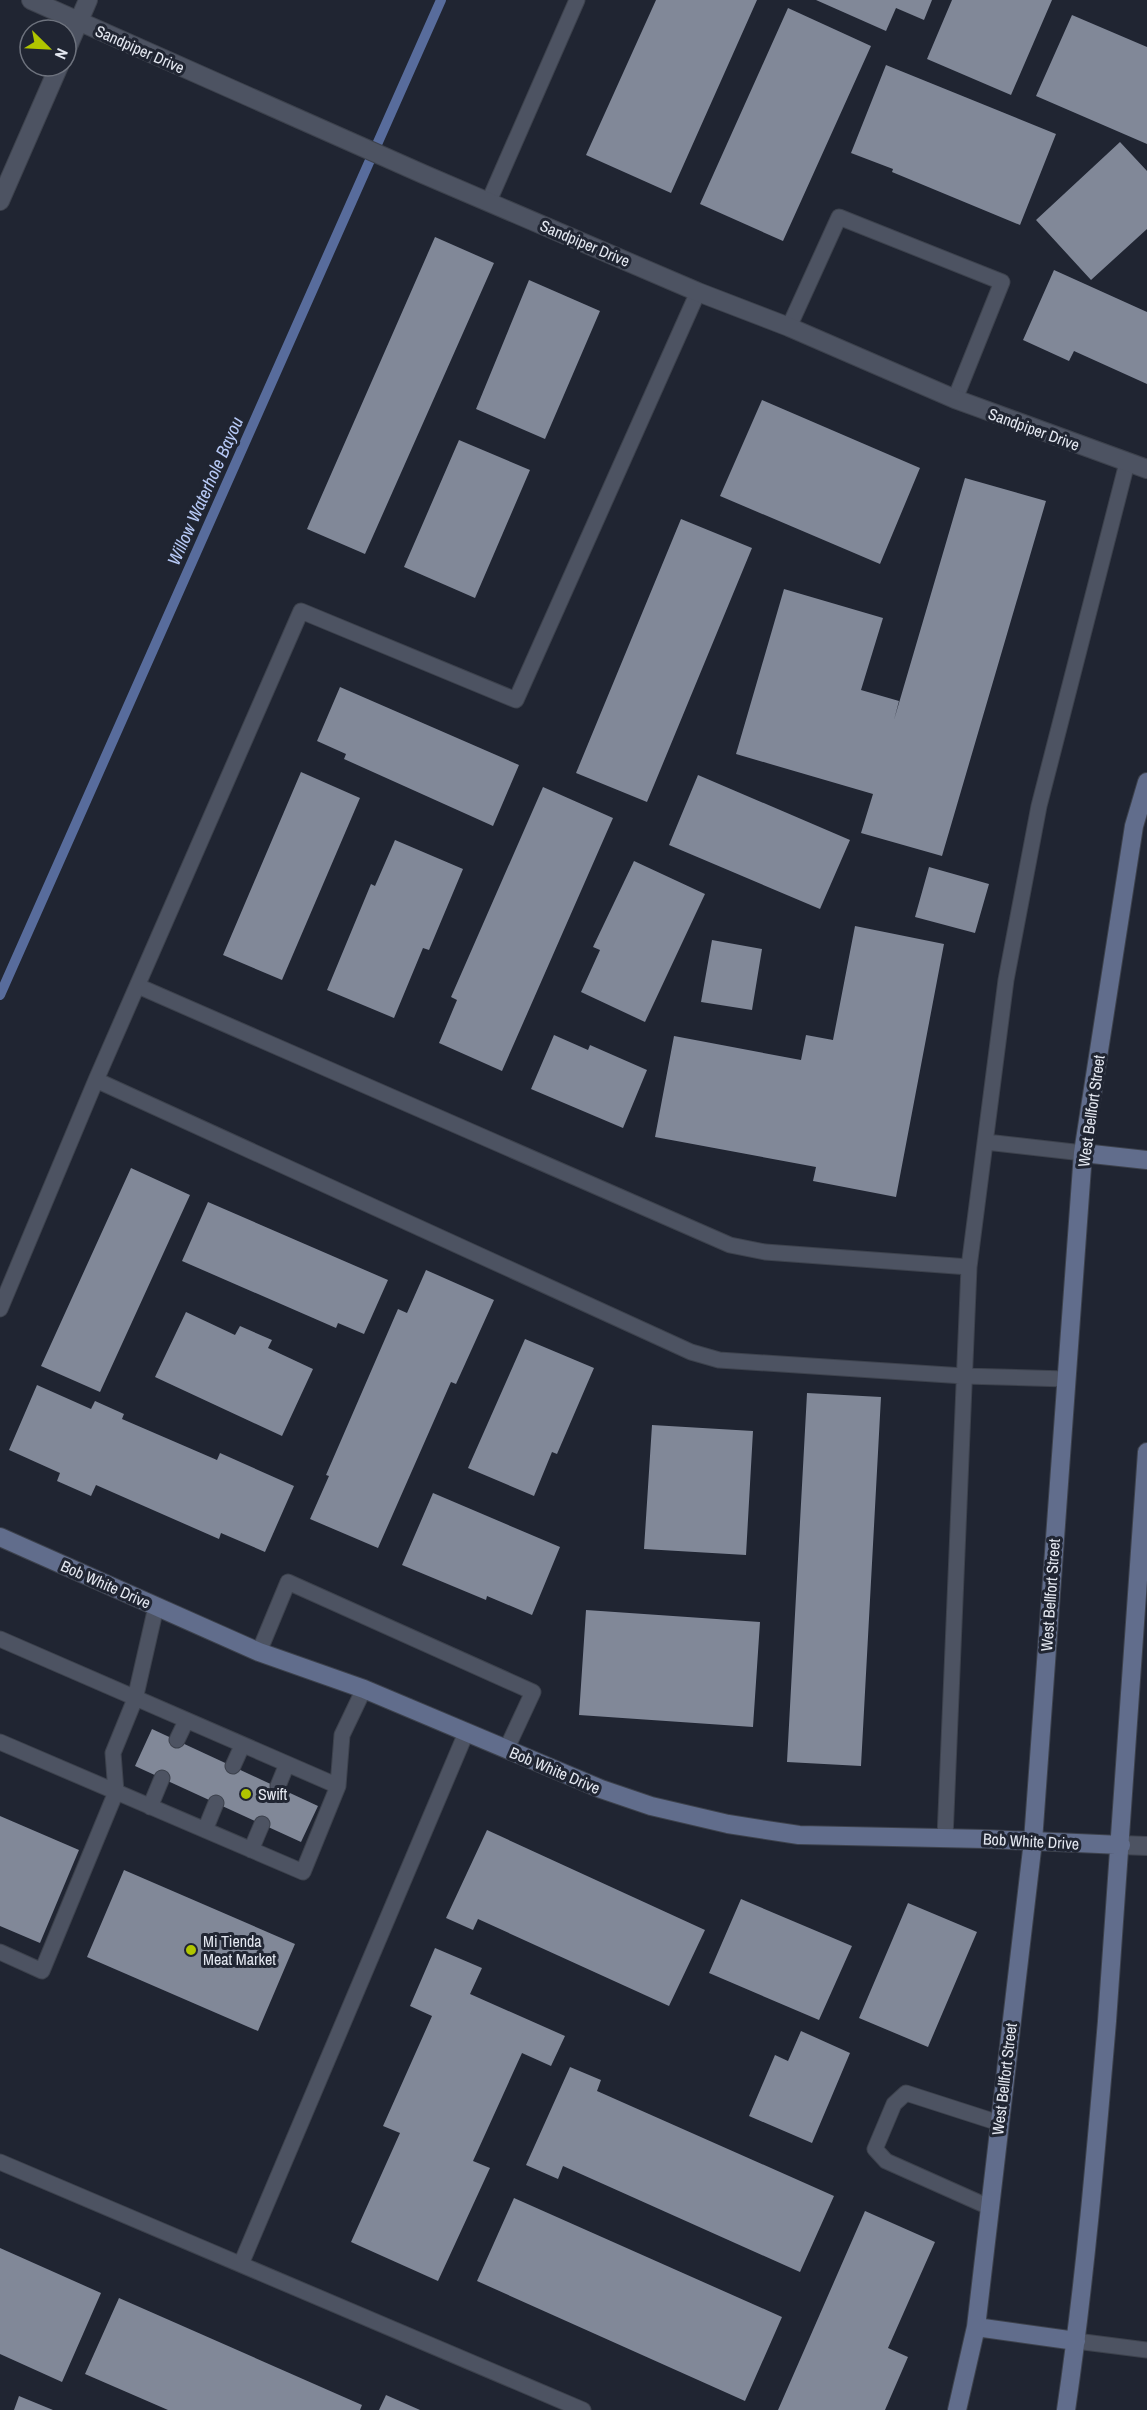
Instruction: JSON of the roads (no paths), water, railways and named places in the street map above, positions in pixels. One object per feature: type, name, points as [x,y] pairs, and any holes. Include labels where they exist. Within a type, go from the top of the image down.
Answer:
[{"type":"main road","name":"West Bellfort Street","points":[[957,2410],[976,2327],[1033,1841],[1083,1153],[1134,826],[1147,782]]},
{"type":"main road","points":[[1083,1153],[1147,1160]]},
{"type":"main road","points":[[1066,2410],[1076,2341],[1100,2109],[1121,1845],[1147,1452]]},
{"type":"main road","name":"Bob White Drive","points":[[0,1537],[259,1652],[364,1689],[611,1793],[651,1806],[728,1824],[799,1835],[1121,1845]]},
{"type":"main road","points":[[976,2327],[1076,2341]]},
{"type":"street","name":"Sandpiper Drive","points":[[31,0],[423,174],[698,292],[789,327],[955,399],[1147,469]]},
{"type":"street","points":[[79,22],[88,0]]},
{"type":"street","points":[[0,201],[54,78]]},
{"type":"street","name":"Bob White Drive","points":[[1121,1845],[1147,1846]]},
{"type":"lane","points":[[489,201],[577,0]]},
{"type":"lane","points":[[789,327],[839,217],[1002,282],[955,399]]},
{"type":"lane","points":[[0,1309],[96,1080],[301,611],[516,700],[698,292]]},
{"type":"lane","points":[[945,1838],[969,1267],[1006,980],[1039,806],[1127,463]]},
{"type":"lane","points":[[138,986],[730,1245],[765,1252],[969,1267]]},
{"type":"lane","points":[[96,1080],[691,1352],[719,1360],[964,1376],[1066,1379]]},
{"type":"lane","points":[[986,1142],[1083,1153]]},
{"type":"lane","points":[[259,1652],[288,1582],[533,1692],[506,1750]]},
{"type":"lane","points":[[0,1952],[42,1971],[116,1792],[113,1753],[135,1699],[156,1607]]},
{"type":"lane","points":[[0,1640],[338,1786]]},
{"type":"lane","points":[[0,1742],[303,1872],[338,1786],[342,1735],[364,1689]]},
{"type":"lane","points":[[177,1740],[186,1721]]},
{"type":"lane","points":[[241,2264],[466,1733]]},
{"type":"lane","points":[[233,1766],[242,1746]]},
{"type":"lane","points":[[278,1786],[287,1764]]},
{"type":"lane","points":[[150,1807],[162,1778]]},
{"type":"lane","points":[[205,1830],[216,1803]]},
{"type":"lane","points":[[251,1850],[262,1824]]},
{"type":"lane","points":[[989,2207],[886,2161],[875,2149],[894,2104],[906,2093],[999,2123]]},
{"type":"lane","points":[[0,2162],[583,2410]]},
{"type":"lane","points":[[1076,2341],[1147,2350]]},
{"type":"waterway","name":"Willow Waterhole Bayou","points":[[0,995],[441,0]]},
{"type":"place","name":"Swift","points":[[246,1794]]},
{"type":"place","name":"Mi Tienda Meat Market","points":[[191,1950]]}]
